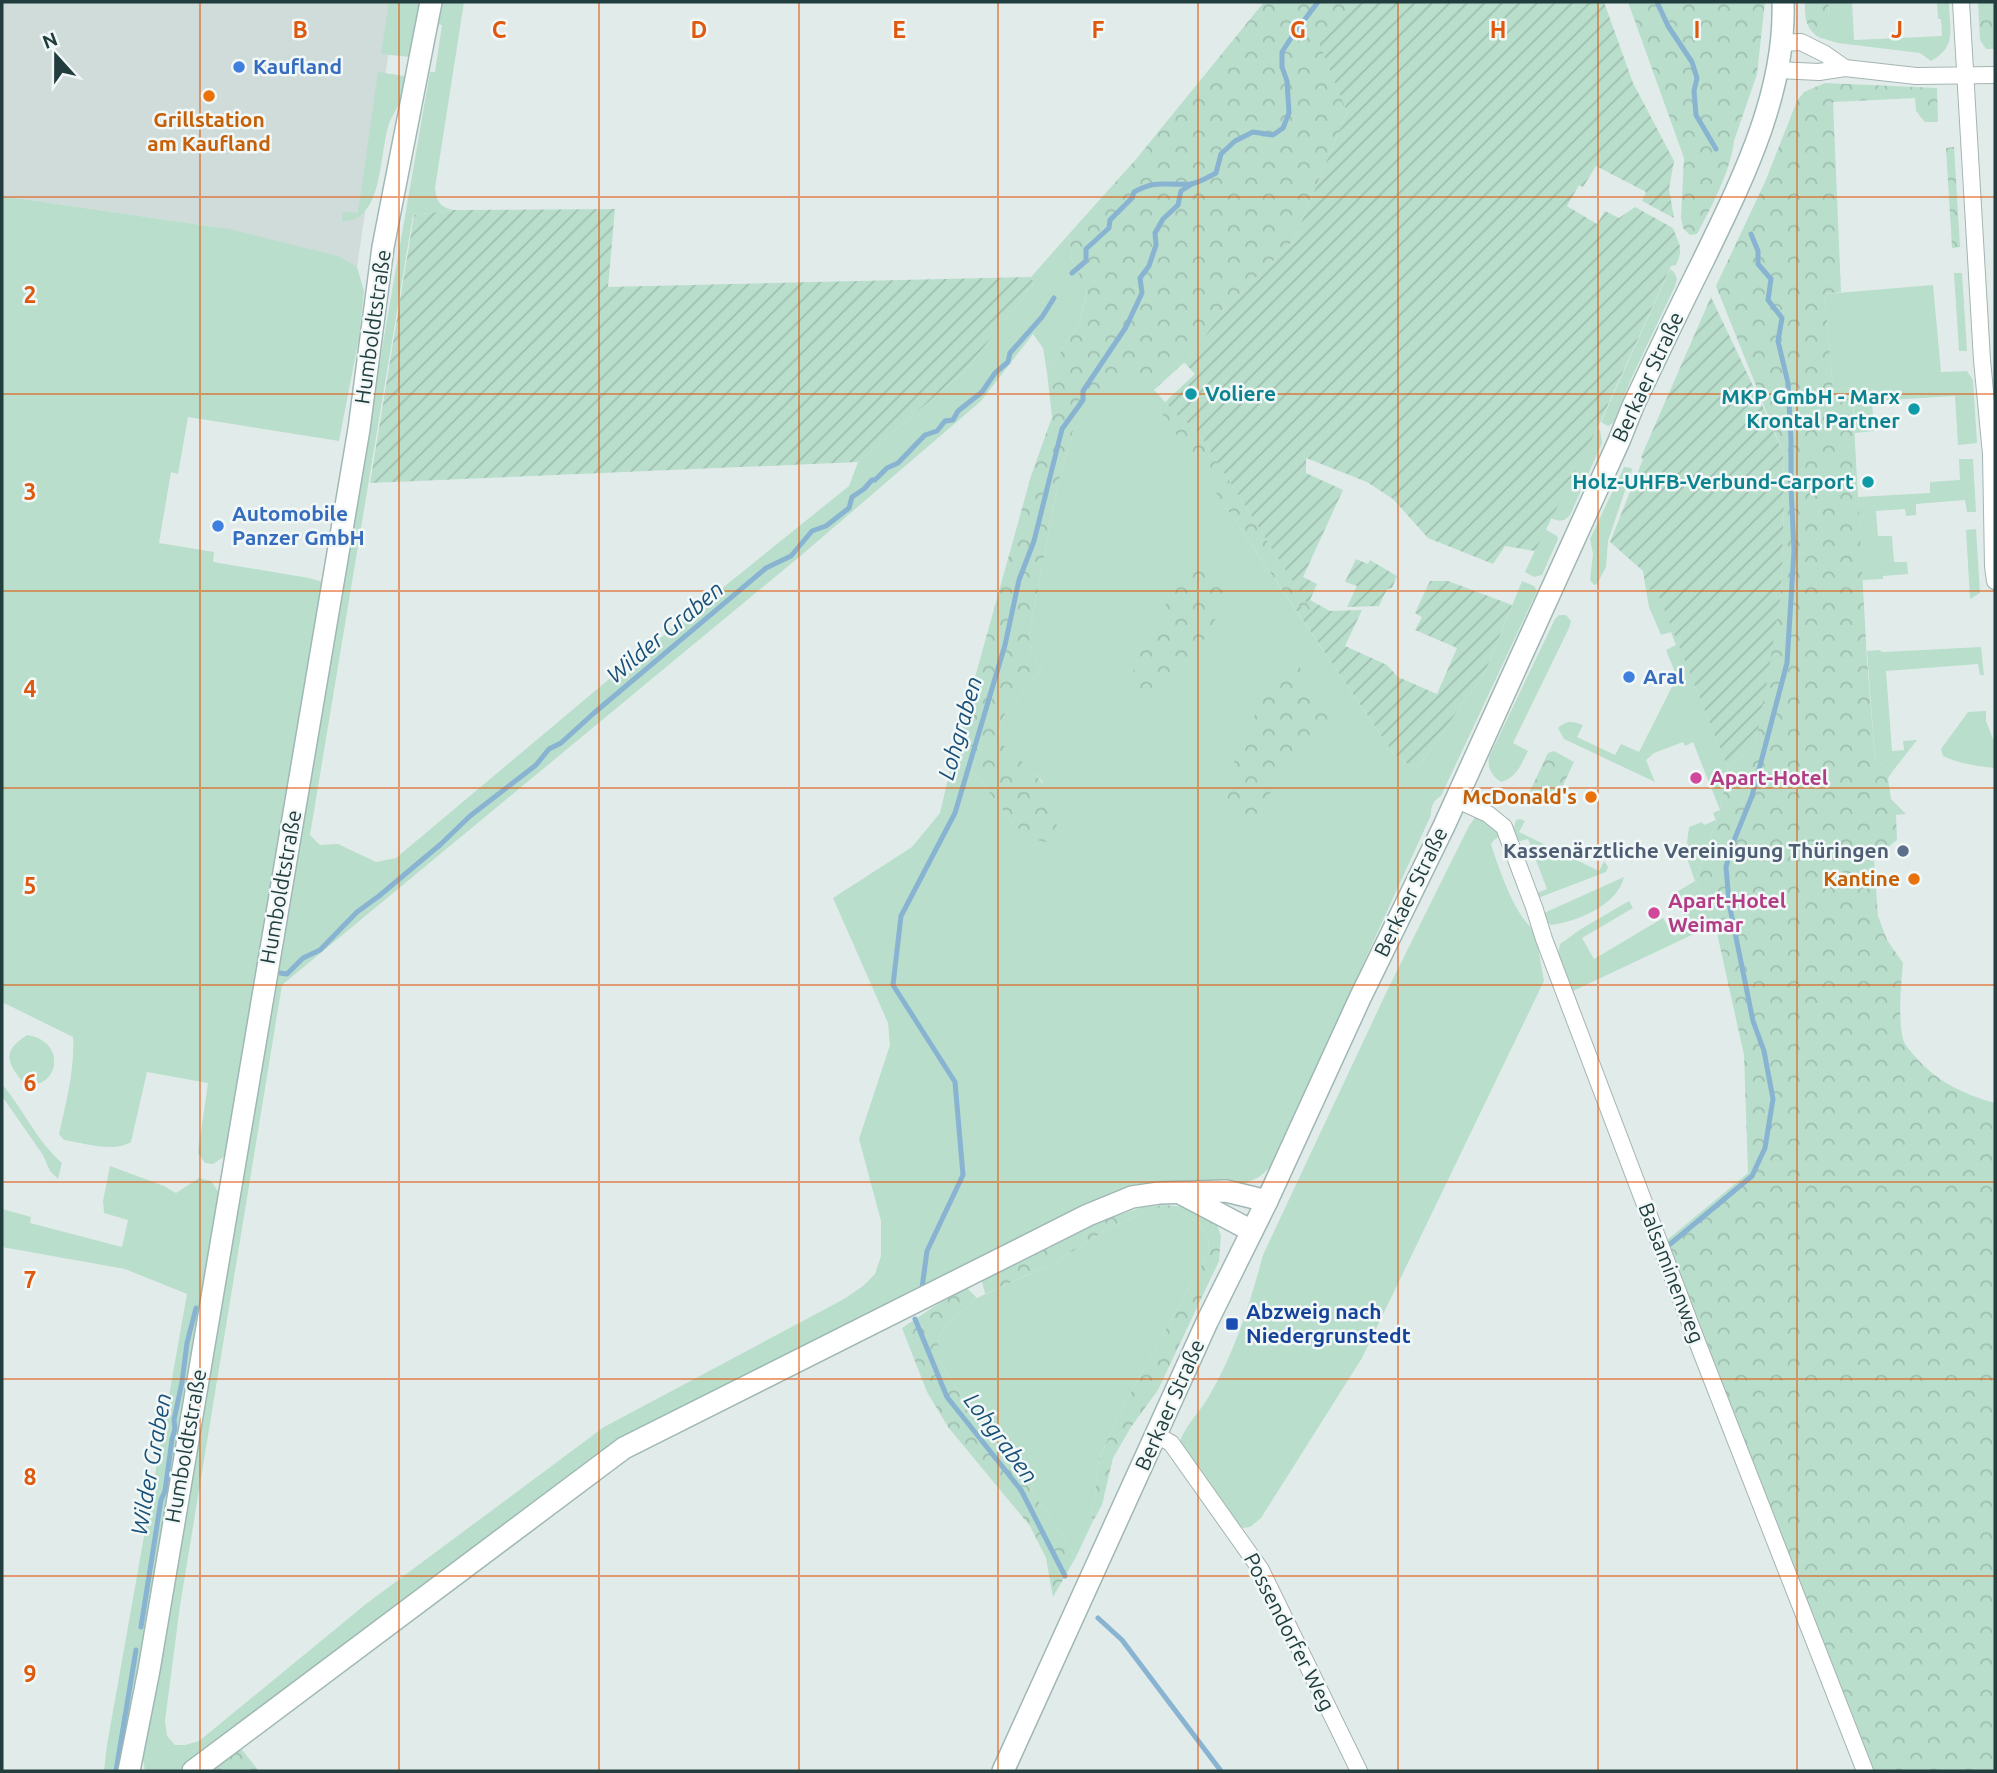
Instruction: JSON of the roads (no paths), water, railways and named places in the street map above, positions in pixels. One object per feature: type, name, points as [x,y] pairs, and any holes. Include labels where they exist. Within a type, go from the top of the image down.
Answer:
[{"type":"street","name":"Humboldtstraße","points":[[129,1771],[149,1670],[353,467],[385,234],[431,2]]},
{"type":"street","name":"Berkaer Straße","points":[[1003,1771],[1207,1322],[1444,826],[1644,384],[1739,185],[1768,108],[1782,43],[1783,2]]},
{"type":"street","points":[[1961,2],[1982,360],[1991,454],[1995,581]]},
{"type":"street","points":[[1782,43],[1801,42],[1845,68]]},
{"type":"street","points":[[1777,70],[1819,72],[1845,68],[1916,76],[1995,75]]},
{"type":"street","name":"Balsaminenweg","points":[[1455,799],[1488,814],[1504,827],[1658,1238],[1865,1771]]},
{"type":"street","points":[[193,1771],[624,1448],[1087,1216],[1132,1198],[1159,1193],[1226,1191],[1266,1201]]},
{"type":"street","points":[[1180,1193],[1252,1231]]},
{"type":"street","name":"Possendorfer Weg","points":[[1156,1435],[1171,1443],[1261,1570],[1359,1771]]},
{"type":"waterway","name":"Wilder Graben","points":[[1072,273],[1086,261],[1086,249],[1109,228],[1110,220],[1132,198],[1134,192],[1156,184],[1190,184],[1200,181],[1216,173],[1221,154],[1235,141],[1253,132],[1273,135],[1283,128],[1289,113],[1282,52],[1318,2]]},
{"type":"waterway","points":[[1657,2],[1668,26],[1692,62],[1697,78],[1694,91],[1696,115],[1716,149]]},
{"type":"waterway","name":"Lohgraben","points":[[922,1288],[927,1251],[963,1175],[955,1082],[893,985],[901,916],[955,813],[1005,645],[1019,580],[1034,541],[1062,429],[1083,400],[1083,391],[1126,327],[1142,293],[1140,278],[1149,266],[1156,245],[1155,233],[1163,219],[1178,205],[1181,191],[1192,184]]},
{"type":"waterway","points":[[1669,1245],[1752,1176],[1765,1148],[1773,1099],[1764,1051],[1753,1021],[1729,903],[1726,867],[1752,796],[1787,663],[1794,551],[1788,383],[1778,341],[1782,318],[1768,300],[1771,279],[1758,264],[1758,251],[1751,234]]},
{"type":"waterway","name":"Wilder Graben","points":[[280,973],[287,974],[303,958],[320,950],[357,912],[441,844],[470,816],[536,765],[549,749],[561,743],[766,568],[791,556],[812,531],[826,526],[849,508],[852,497],[887,468],[898,463],[925,435],[937,431],[945,421],[953,420],[958,411],[982,392],[995,373],[1008,362],[1010,353],[1042,317],[1054,298]]},
{"type":"waterway","name":"Wilder Graben","points":[[141,1627],[187,1343],[196,1308]]},
{"type":"waterway","name":"Lohgraben","points":[[915,1319],[947,1397],[1021,1490],[1065,1576]]},
{"type":"waterway","name":"Lohgraben","points":[[1098,1618],[1122,1640],[1221,1771]]},
{"type":"waterway","name":"Wilder Graben","points":[[116,1771],[136,1650]]},
{"type":"place","name":"Kaufland","points":[[239,67]]},
{"type":"place","name":"Grillstation am Kaufland","points":[[209,96]]},
{"type":"place","name":"Voliere","points":[[1191,394]]},
{"type":"place","name":"MKP GmbH - Marx Krontal Partner","points":[[1914,409]]},
{"type":"place","name":"Holz-UHFB-Verbund-Carport","points":[[1868,482]]},
{"type":"place","name":"Automobile Panzer GmbH","points":[[218,526]]},
{"type":"place","name":"Aral","points":[[1629,677]]},
{"type":"place","name":"Apart-Hotel","points":[[1696,778]]},
{"type":"place","name":"McDonald's","points":[[1591,797]]},
{"type":"place","name":"Kassenärztliche Vereinigung Thüringen","points":[[1903,851]]},
{"type":"place","name":"Kantine","points":[[1914,879]]},
{"type":"place","name":"Apart-Hotel Weimar","points":[[1654,913]]},
{"type":"place","name":"Abzweig nach Niedergrunstedt","points":[[1232,1324]]}]
